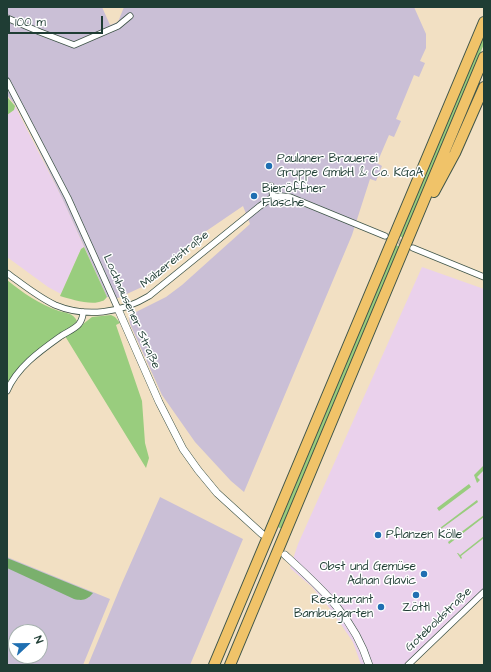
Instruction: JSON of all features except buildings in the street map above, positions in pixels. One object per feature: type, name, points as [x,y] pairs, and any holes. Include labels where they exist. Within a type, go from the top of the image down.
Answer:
[{"type":"highway","points":[[214,665],[484,22]]},
{"type":"highway","points":[[230,665],[484,57]]},
{"type":"highway","points":[[420,209],[429,201],[455,152],[484,87]]},
{"type":"street","points":[[7,18],[74,45],[118,26],[130,16]]},
{"type":"street","name":"Lochhausener Straße","points":[[7,81],[68,198],[159,402],[183,449],[217,493],[262,534]]},
{"type":"street","points":[[271,186],[273,197],[286,196],[299,200],[385,236]]},
{"type":"street","name":"Mälzereistraße","points":[[7,273],[54,305],[83,312],[118,309],[136,303],[149,296],[273,197]]},
{"type":"street","points":[[413,248],[484,277]]},
{"type":"street","points":[[7,392],[10,384],[21,369],[40,352],[78,325],[83,317],[83,312]]},
{"type":"street","points":[[285,555],[318,586],[340,610],[362,645],[369,665]]},
{"type":"street","name":"Goteboldstraße","points":[[408,665],[484,592]]},
{"type":"shaded area","points":[[7,7],[102,7],[110,25],[118,22],[124,7],[414,7],[426,34],[426,48],[420,61],[425,63],[419,77],[414,75],[396,119],[401,121],[394,137],[389,135],[377,163],[382,166],[376,181],[370,179],[352,235],[244,492],[231,481],[195,442],[162,395],[130,324],[129,318],[132,314],[166,297],[182,285],[250,224],[243,206],[199,236],[142,287],[118,298],[107,297],[63,200],[27,126],[16,106],[7,95]]},
{"type":"shaded area","points":[[15,106],[63,200],[84,247],[81,249],[61,294],[48,287],[7,257],[7,115],[14,110]]},
{"type":"shaded area","points":[[422,267],[484,289],[484,596],[411,665],[361,665],[353,642],[331,610],[312,587],[290,568],[298,544]]},
{"type":"shaded area","points":[[160,497],[243,539],[190,665],[88,665],[122,583]]},
{"type":"shaded area","points":[[7,557],[110,599],[83,665],[7,665]]},
{"type":"green space","points":[[484,34],[484,44],[403,238],[400,236]]},
{"type":"green space","points":[[8,98],[15,106],[14,110],[7,115],[7,99]]},
{"type":"green space","points":[[396,245],[400,247],[282,529],[278,527]]},
{"type":"green space","points":[[84,247],[107,297],[103,301],[93,303],[60,296],[81,249]]},
{"type":"green space","points":[[7,280],[32,298],[45,305],[71,315],[77,321],[70,328],[62,332],[7,386]]},
{"type":"green space","points":[[111,315],[120,323],[116,325],[142,401],[145,443],[149,458],[146,468],[65,336],[92,317]]},
{"type":"green space","points":[[484,465],[484,470],[477,477],[480,480],[477,483],[474,475]]},
{"type":"green space","points":[[469,484],[471,487],[439,511],[437,508]]},
{"type":"green space","points":[[477,500],[478,502],[441,529],[440,528]]},
{"type":"green space","points":[[484,515],[484,517],[449,544],[448,542]]},
{"type":"green space","points":[[484,536],[484,538],[461,556],[461,559],[457,553],[460,555]]},
{"type":"green space","points":[[7,558],[93,593],[85,599],[74,599],[7,568]]},
{"type":"tunnel","points":[[391,238],[413,248]]},
{"type":"place","name":"Paulaner Brauerei Gruppe GmbH & Co. KGaA","points":[[269,166]]},
{"type":"place","name":"Bieröffner Flasche","points":[[254,196]]},
{"type":"place","name":"Pflanzen Kölle","points":[[378,535]]},
{"type":"place","name":"Obst und Gemüse Adnan Glavic","points":[[424,574]]},
{"type":"place","name":"Zöttl","points":[[416,595]]},
{"type":"place","name":"Restaurant Bambusgarten","points":[[381,607]]}]
